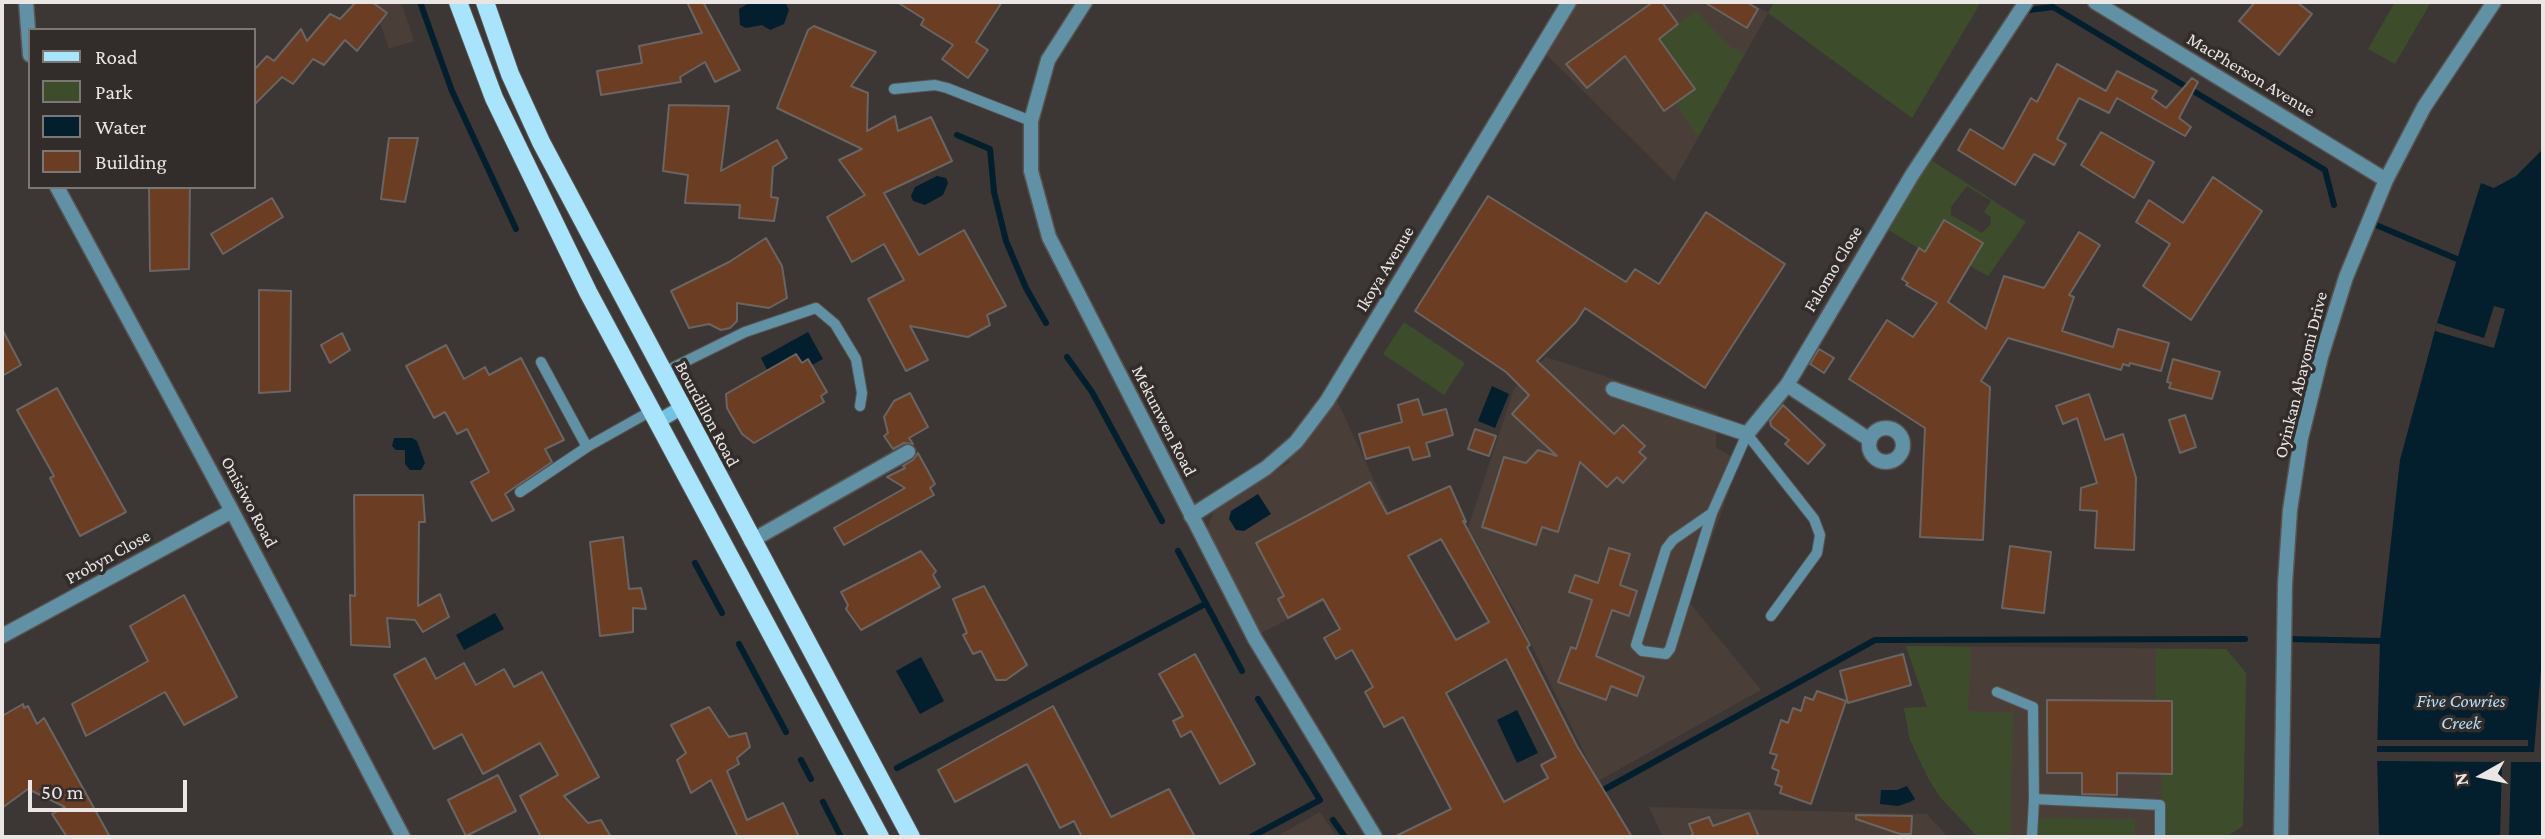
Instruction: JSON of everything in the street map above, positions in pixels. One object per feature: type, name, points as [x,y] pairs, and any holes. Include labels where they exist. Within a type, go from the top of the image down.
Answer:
[{"type":"main road","points":[[458,2],[500,110],[588,292],[880,837]]},
{"type":"main road","name":"Bourdillon Road","points":[[485,2],[510,74],[541,142],[751,541],[911,837]]},
{"type":"main road","points":[[654,416],[681,408]]},
{"type":"street","points":[[26,2],[28,28]]},
{"type":"street","name":"Mekunwen Road","points":[[1085,2],[1048,60],[1031,121],[1031,170],[1049,237],[1255,639],[1375,837]]},
{"type":"street","name":"Ikoya Avenue","points":[[1191,516],[1266,468],[1296,442],[1327,401],[1569,2]]},
{"type":"street","name":"Falomo Close","points":[[1747,434],[1787,385],[1912,175],[2026,2]]},
{"type":"street","name":"MacPherson Avenue","points":[[2095,2],[2386,180]]},
{"type":"street","name":"Oyinkan Abayomi Drive","points":[[2281,837],[2285,584],[2290,510],[2300,450],[2321,357],[2346,277],[2386,180],[2424,107],[2494,2]]},
{"type":"street","name":"Onisiwo Road","points":[[58,189],[232,511],[403,837]]},
{"type":"street","points":[[1787,385],[1870,440]]},
{"type":"street","points":[[1613,389],[1747,434]]},
{"type":"street","points":[[751,541],[908,452]]},
{"type":"street","name":"Probyn Close","points":[[2,636],[232,511]]},
{"type":"lane","points":[[894,89],[935,85],[1031,121]]},
{"type":"lane","points":[[662,373],[744,332],[816,308],[835,324],[852,350],[860,376],[860,405]]},
{"type":"lane","points":[[541,362],[587,447]]},
{"type":"lane","points":[[520,492],[587,447],[654,416]]},
{"type":"lane","points":[[1713,513],[1673,540],[1666,549],[1636,645],[1642,651],[1666,654],[1670,649],[1713,513],[1747,434],[1814,519],[1820,535],[1817,553],[1771,616]]},
{"type":"lane","points":[[1997,692],[2033,707],[2032,837]]},
{"type":"lane","points":[[2034,799],[2160,805],[2160,837]]},
{"type":"shaded area","points":[[373,2],[401,2],[414,41],[389,49]]},
{"type":"shaded area","points":[[1576,2],[1750,2],[1768,13],[1674,181],[1545,53]]},
{"type":"shaded area","points":[[1546,357],[1717,413],[1716,448],[1740,461],[1689,602],[1761,690],[1598,781],[1514,609],[1468,528],[1514,389]]},
{"type":"shaded area","points":[[1335,396],[1410,558],[1259,634],[1204,538],[1214,511],[1290,462],[1286,457],[1294,451],[1296,453]]},
{"type":"shaded area","points":[[1906,646],[2226,649],[2246,673],[2243,826],[2226,837],[1978,837],[1940,797],[1910,740],[1904,708],[1927,707]]},
{"type":"shaded area","points":[[1649,807],[1927,814],[1948,837],[1663,837]]},
{"type":"shaded area","points":[[1320,812],[1337,837],[1275,837]]},
{"type":"green space","points":[[1774,2],[1981,2],[1912,118],[1768,13]]},
{"type":"green space","points":[[2395,2],[2431,2],[2395,64],[2368,49]]},
{"type":"green space","points":[[1696,11],[1729,46],[1745,53],[1698,137],[1676,103],[1659,39]]},
{"type":"green space","points":[[1928,158],[2026,222],[1988,276],[1970,266],[1983,243],[1944,220],[1925,252],[1885,228]],"holes":[[[1967,186],[1991,201],[1984,212],[1991,217],[1990,225],[1982,233],[1951,215],[1951,207]]]},
{"type":"green space","points":[[1404,322],[1465,363],[1444,395],[1383,354]]},
{"type":"green space","points":[[1906,646],[1971,647],[1968,711],[2013,713],[2010,837],[1978,837],[1940,797],[1928,778],[1910,740],[1904,708],[1927,707]]},
{"type":"green space","points":[[2156,649],[2226,649],[2246,673],[2243,826],[2226,837],[2160,837],[2162,773],[2172,773],[2172,702],[2156,701]]},
{"type":"green space","points":[[2031,818],[2135,819],[2135,837],[2031,837]]},
{"type":"water","points":[[751,2],[785,2],[789,10],[784,24],[770,30],[762,25],[746,28],[740,25],[739,9]]},
{"type":"water","name":"Five Cowries Creek","points":[[2543,149],[2543,837],[2379,837],[2377,752],[2380,641],[2400,460],[2437,323],[2481,183],[2494,188],[2516,176]]},
{"type":"water","points":[[937,176],[946,178],[948,183],[943,195],[925,205],[913,201],[911,196],[915,187]]},
{"type":"water","points":[[808,332],[823,359],[775,385],[761,358]]},
{"type":"water","points":[[1492,386],[1509,394],[1495,428],[1478,421]]},
{"type":"water","points":[[394,438],[412,438],[417,441],[425,463],[421,470],[410,470],[405,464],[405,450],[396,450],[392,446]]},
{"type":"water","points":[[1258,494],[1271,514],[1244,531],[1236,530],[1229,519],[1231,511]]},
{"type":"water","points":[[495,613],[504,629],[464,650],[456,635]]},
{"type":"water","points":[[921,657],[944,701],[920,714],[896,671]]},
{"type":"water","points":[[1517,710],[1538,753],[1517,763],[1497,720]]},
{"type":"water","points":[[1907,786],[1915,799],[1898,806],[1880,804],[1881,790],[1897,790]]},
{"type":"pier","points":[[2494,306],[2505,309],[2494,348],[2435,331],[2437,323],[2484,338]]},
{"type":"pier","points":[[2542,657],[2543,762],[2511,762],[2509,837],[2500,837],[2502,762],[2377,761],[2377,752],[2534,752]]},
{"type":"pier","points":[[2377,740],[2528,740],[2528,746],[2377,746]]},
{"type":"building","points":[[356,2],[372,2],[387,13],[357,51],[345,40],[324,65],[313,59],[293,84],[282,77],[256,103],[256,68],[267,56],[274,61],[301,29],[307,41],[330,14],[340,19]]},
{"type":"building","points":[[687,2],[703,2],[740,70],[715,82],[705,62],[680,77],[681,82],[601,95],[597,71],[642,63],[639,46],[702,33]]},
{"type":"building","points":[[897,2],[1002,2],[976,42],[988,50],[968,78],[942,59],[953,45],[921,25],[924,19]]},
{"type":"building","points":[[1653,2],[1662,2],[1678,24],[1659,39],[1695,89],[1664,111],[1625,56],[1587,88],[1566,64]]},
{"type":"building","points":[[1704,2],[1746,2],[1758,9],[1747,28]]},
{"type":"building","points":[[2255,2],[2297,2],[2312,14],[2279,55],[2239,21]]},
{"type":"building","points":[[814,26],[876,52],[851,86],[868,93],[867,131],[895,116],[898,131],[931,117],[952,161],[884,193],[919,255],[964,230],[1006,306],[987,315],[990,325],[968,337],[910,326],[928,360],[906,371],[868,299],[904,280],[884,244],[852,262],[827,217],[865,195],[839,160],[862,149],[777,108],[808,30]]},
{"type":"building","points":[[2057,64],[2106,91],[2117,71],[2157,91],[2152,98],[2166,108],[2192,78],[2198,82],[2179,118],[2191,127],[2185,136],[2117,98],[2109,113],[2079,98],[2057,139],[2066,144],[2054,165],[2034,154],[2015,185],[1958,150],[1970,129],[2003,149],[2031,98],[2037,102]]},
{"type":"building","points":[[669,105],[729,106],[721,171],[777,140],[787,158],[773,167],[771,197],[778,198],[774,221],[739,218],[740,205],[685,203],[688,175],[663,171]]},
{"type":"building","points":[[2101,132],[2154,162],[2134,198],[2081,165]]},
{"type":"building","points":[[389,138],[418,138],[405,202],[381,199]]},
{"type":"building","points":[[2213,177],[2262,211],[2191,320],[2143,286],[2170,244],[2136,222],[2149,200],[2183,223]]},
{"type":"building","points":[[149,189],[190,189],[189,269],[150,271]]},
{"type":"building","points":[[1488,196],[1626,282],[1635,269],[1659,284],[1706,212],[1785,264],[1705,388],[1585,308],[1576,322],[1537,361],[1614,434],[1623,425],[1645,446],[1639,452],[1646,458],[1623,483],[1617,477],[1607,487],[1580,462],[1558,532],[1542,527],[1536,545],[1482,527],[1504,457],[1526,463],[1538,450],[1557,456],[1512,414],[1529,395],[1506,372],[1415,311]]},
{"type":"building","points":[[272,198],[283,217],[223,254],[211,234]]},
{"type":"building","points":[[1944,220],[1983,243],[1948,302],[1986,329],[2004,276],[2044,288],[2079,232],[2100,245],[2069,295],[2074,297],[2062,331],[2113,347],[2118,329],[2169,343],[2161,371],[2130,363],[2129,366],[2123,364],[2121,370],[2008,338],[1981,381],[1990,387],[1983,540],[1920,537],[1925,428],[1849,379],[1887,320],[1913,337],[1937,303],[1906,285],[1908,283],[1902,279],[1919,248],[1925,252]]},
{"type":"building","points":[[766,238],[782,266],[787,298],[769,308],[737,303],[737,321],[730,328],[721,330],[709,324],[689,328],[671,291],[729,262]]},
{"type":"building","points":[[259,290],[291,291],[290,391],[259,393]]},
{"type":"building","points":[[2,329],[21,365],[2,376]]},
{"type":"building","points":[[342,333],[350,350],[330,363],[321,345]]},
{"type":"building","points":[[446,345],[464,379],[485,367],[489,375],[521,358],[564,440],[545,449],[552,462],[505,494],[514,510],[492,521],[471,482],[489,472],[467,429],[457,434],[445,412],[434,418],[406,366]]},
{"type":"building","points":[[1819,349],[1834,358],[1824,373],[1810,364]]},
{"type":"building","points":[[796,354],[802,363],[808,359],[827,392],[821,396],[824,402],[754,443],[742,434],[727,408],[726,394]]},
{"type":"building","points":[[2173,359],[2220,372],[2212,399],[2169,388],[2171,383],[2167,382]]},
{"type":"building","points":[[57,388],[126,512],[80,536],[50,478],[54,476],[17,410]]},
{"type":"building","points":[[910,393],[928,427],[909,438],[913,444],[904,443],[893,449],[884,436],[888,433],[884,417],[894,401]]},
{"type":"building","points":[[2089,394],[2105,440],[2123,434],[2136,478],[2134,550],[2095,548],[2097,511],[2080,510],[2081,488],[2097,483],[2077,418],[2063,424],[2056,406]]},
{"type":"building","points":[[1418,399],[1423,415],[1446,409],[1453,435],[1426,443],[1430,456],[1413,460],[1409,447],[1366,459],[1359,434],[1402,422],[1398,405]]},
{"type":"building","points":[[1783,405],[1825,445],[1808,464],[1785,444],[1789,440],[1771,426],[1770,421]]},
{"type":"building","points":[[2185,415],[2196,447],[2180,453],[2169,420]]},
{"type":"building","points":[[1475,429],[1496,436],[1489,456],[1468,449]]},
{"type":"building","points":[[918,453],[935,484],[930,488],[934,495],[844,545],[834,528],[905,488],[887,477],[905,468],[903,466]]},
{"type":"building","points":[[1370,482],[1387,514],[1450,486],[1466,522],[1463,521],[1530,645],[1527,647],[1577,746],[1632,837],[1394,837],[1451,809],[1403,717],[1384,727],[1365,692],[1373,687],[1352,650],[1336,659],[1324,638],[1340,629],[1323,599],[1288,618],[1278,599],[1284,596],[1256,543]],"holes":[[[1441,539],[1489,622],[1456,640],[1408,556]],[[1506,659],[1556,757],[1541,765],[1548,778],[1504,802],[1446,693]]]},
{"type":"building","points":[[354,495],[423,495],[425,522],[419,522],[418,606],[440,594],[449,617],[423,632],[415,620],[387,618],[390,647],[351,645],[350,595],[355,596]]},
{"type":"building","points":[[623,537],[629,589],[641,588],[646,609],[633,608],[633,632],[600,636],[590,542]]},
{"type":"building","points":[[2010,546],[2051,552],[2044,613],[2002,608]]},
{"type":"building","points":[[1609,548],[1630,554],[1620,585],[1637,591],[1629,616],[1612,610],[1596,656],[1644,677],[1637,696],[1611,686],[1606,700],[1558,682],[1571,647],[1576,649],[1592,600],[1569,592],[1575,575],[1598,583]]},
{"type":"building","points":[[921,551],[936,571],[933,575],[940,587],[861,630],[846,609],[848,605],[841,592]]},
{"type":"building","points":[[984,586],[1027,665],[1006,680],[996,680],[981,651],[973,654],[963,635],[967,633],[953,599]]},
{"type":"building","points":[[184,595],[237,697],[184,725],[165,692],[86,736],[72,704],[148,661],[130,626]]},
{"type":"building","points":[[1195,654],[1255,764],[1220,784],[1191,731],[1181,737],[1173,721],[1183,716],[1159,674]]},
{"type":"building","points":[[1903,654],[1911,685],[1848,703],[1840,671]]},
{"type":"building","points":[[425,658],[436,679],[464,663],[476,685],[504,669],[514,687],[542,672],[599,777],[564,796],[588,823],[601,820],[611,837],[541,837],[520,796],[558,775],[540,743],[483,774],[462,734],[434,749],[394,675]]},
{"type":"building","points":[[1817,691],[1846,701],[1811,804],[1780,793],[1782,787],[1775,784],[1779,771],[1772,768],[1777,755],[1770,753],[1781,720],[1788,723],[1793,708],[1801,711],[1805,697],[1813,700]]},
{"type":"building","points":[[2047,700],[2172,701],[2172,774],[2117,773],[2117,795],[2082,794],[2082,773],[2047,773]]},
{"type":"building","points":[[23,704],[24,708],[28,706],[37,724],[44,718],[110,837],[67,837],[52,814],[65,807],[28,789],[2,808],[2,716]]},
{"type":"building","points":[[1053,706],[1111,817],[1169,789],[1195,837],[1082,837],[1074,821],[1060,828],[1027,764],[955,802],[938,770]]},
{"type":"building","points":[[709,707],[729,737],[746,733],[750,747],[737,758],[739,764],[727,771],[747,820],[783,803],[799,837],[738,837],[711,780],[691,793],[677,760],[686,753],[671,725]]},
{"type":"building","points":[[498,775],[516,811],[466,836],[448,800]]},
{"type":"building","points":[[1749,813],[1759,837],[1688,837],[1693,834],[1689,824],[1709,817],[1713,826]]},
{"type":"building","points":[[1856,815],[1912,816],[1911,834],[1900,834],[1856,819]]},
{"type":"waterway","points":[[420,2],[452,91],[516,229]]},
{"type":"waterway","points":[[2021,11],[2053,7],[2325,170],[2334,205]]},
{"type":"waterway","points":[[957,135],[990,149],[994,192],[1006,241],[1026,288],[1046,323]]},
{"type":"waterway","points":[[2376,225],[2457,259]]},
{"type":"waterway","points":[[1067,357],[1092,392],[1162,521]]},
{"type":"waterway","points":[[1178,551],[1242,671]]},
{"type":"waterway","points":[[695,563],[722,613]]},
{"type":"waterway","points":[[897,768],[1205,604]]},
{"type":"waterway","points":[[1596,794],[1875,640],[2245,639]]},
{"type":"waterway","points":[[2287,639],[2380,641]]},
{"type":"waterway","points":[[739,644],[786,732]]},
{"type":"waterway","points":[[1251,837],[1320,800],[1258,699]]},
{"type":"waterway","points":[[801,760],[811,779]]},
{"type":"waterway","points":[[823,802],[841,837]]},
{"type":"waterway","points":[[1333,820],[1345,837]]}]
